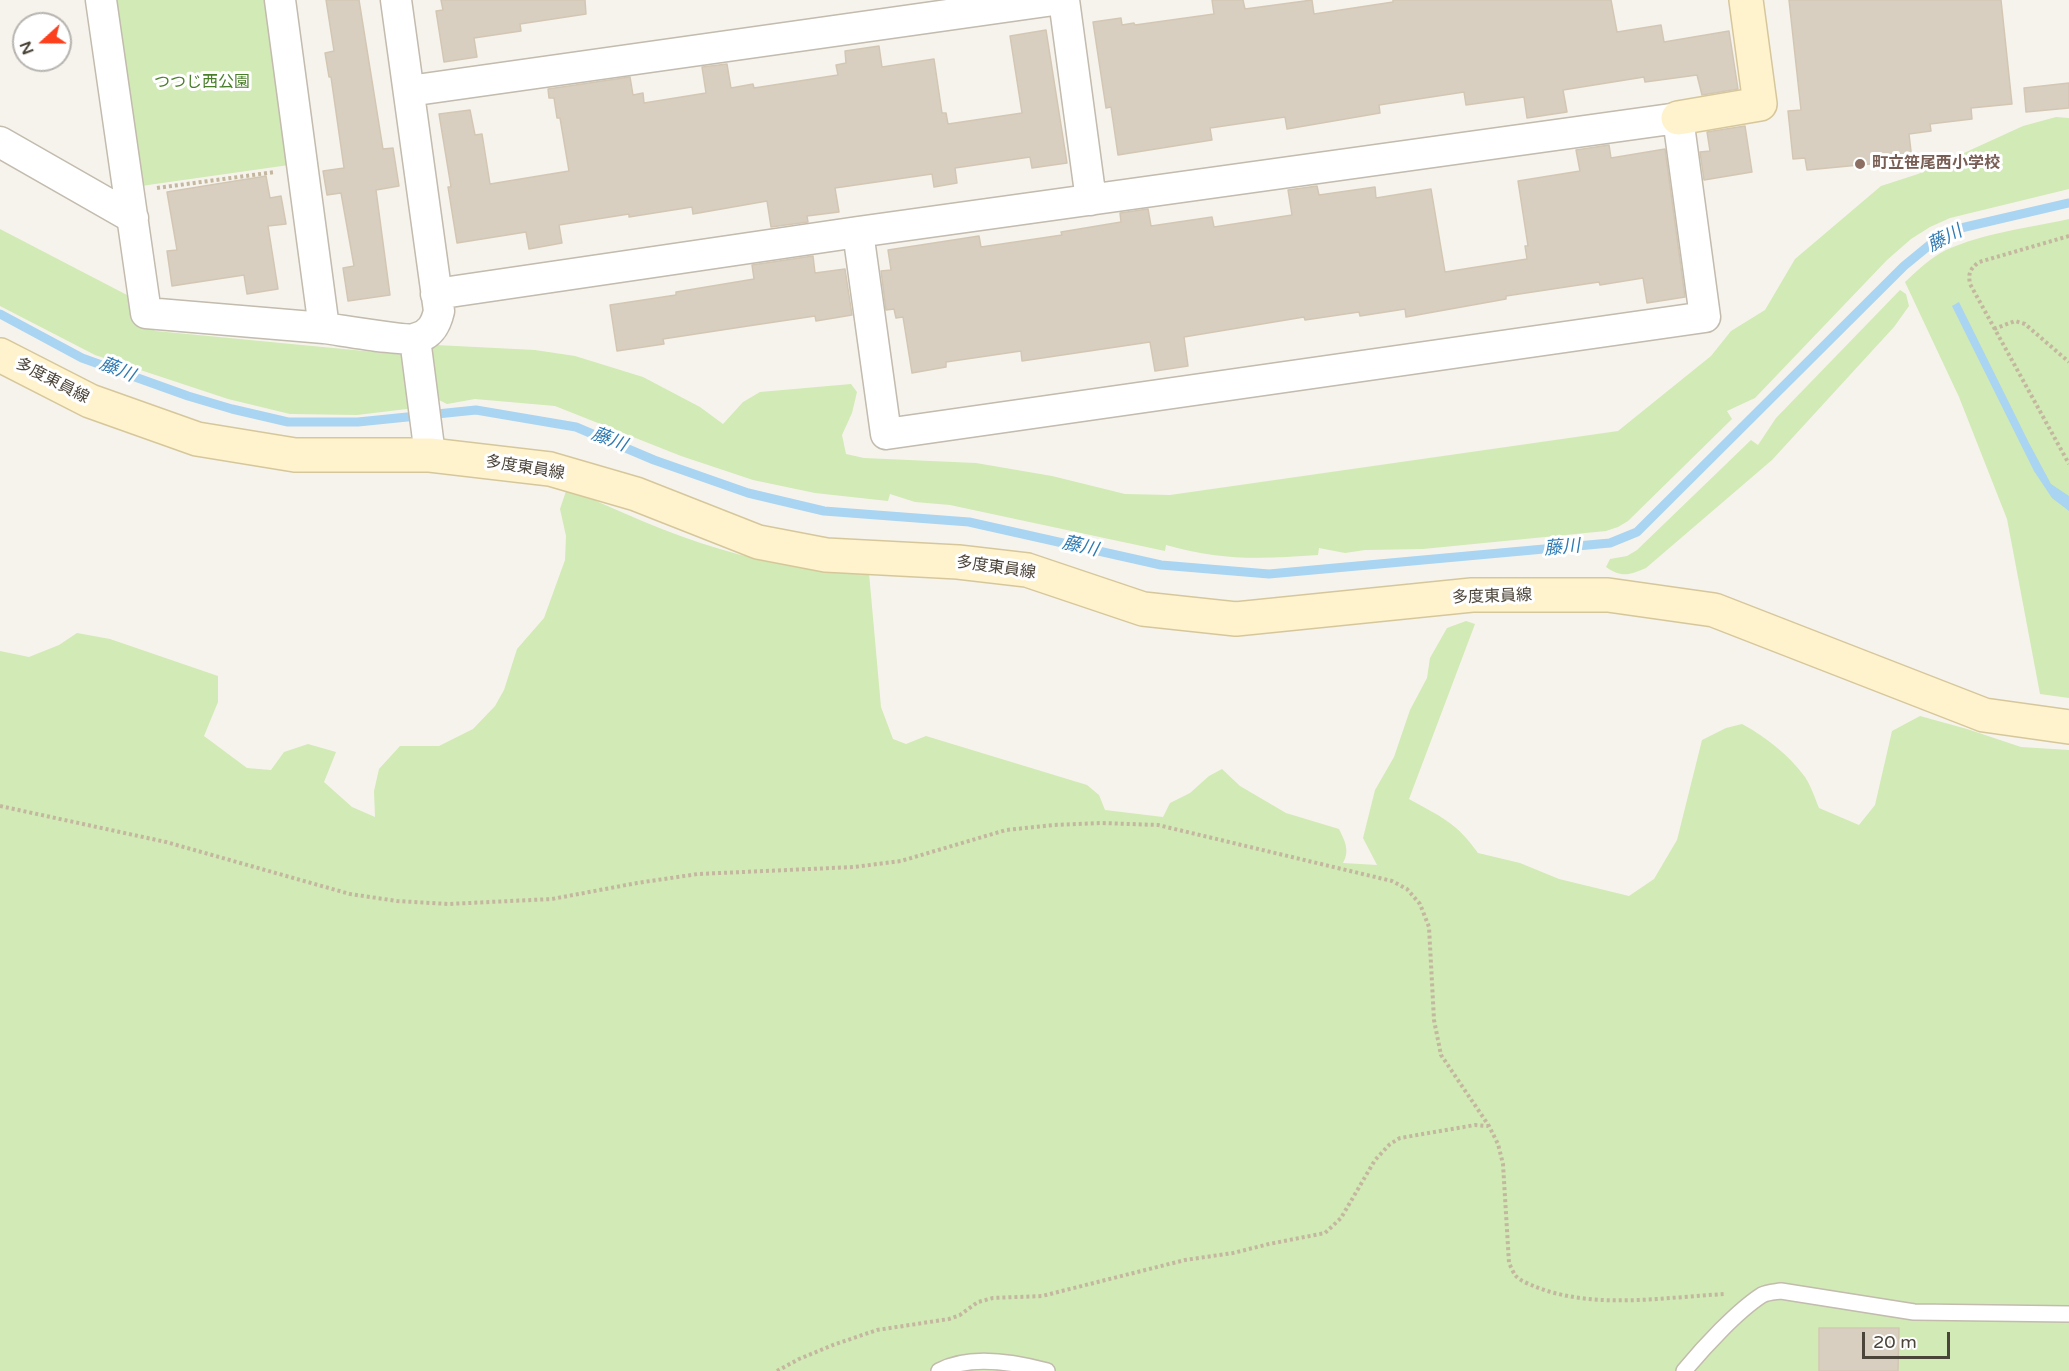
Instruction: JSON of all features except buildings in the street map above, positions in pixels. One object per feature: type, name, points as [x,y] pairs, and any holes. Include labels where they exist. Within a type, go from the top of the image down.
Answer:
[{"type":"main road","points":[[1678,118],[1760,104],[1746,0]]},
{"type":"main road","name":"多度東員線","points":[[0,355],[90,401],[197,439],[295,454],[429,446],[550,469],[636,494],[758,542],[826,555],[958,562],[1027,570],[1143,609],[1236,619],[1472,596],[1608,595],[1714,610],[1794,639],[1984,715],[2069,727]]},
{"type":"street","points":[[101,0],[146,313],[324,328],[415,339],[434,328],[438,311],[396,0]]},
{"type":"street","points":[[280,0],[324,328]]},
{"type":"street","points":[[409,91],[1054,0]]},
{"type":"street","points":[[1064,0],[1091,200]]},
{"type":"street","points":[[436,294],[858,232],[1678,118],[1705,317],[886,434],[858,232]]},
{"type":"street","points":[[0,142],[132,205]]},
{"type":"street","points":[[415,339],[429,446]]},
{"type":"lane","points":[[1683,1371],[1700,1351],[1749,1305],[1764,1294],[1780,1291],[1914,1312],[2069,1314]]},
{"type":"lane","points":[[939,1371],[966,1362],[1026,1366],[1047,1371]]},
{"type":"path","points":[[132,205],[304,168]]},
{"type":"path","points":[[2069,236],[1985,260],[1971,269],[1968,276],[1994,329],[2069,464]]},
{"type":"path","points":[[1994,329],[2015,321],[2025,324],[2069,362]]},
{"type":"path","points":[[0,806],[166,842],[350,894],[397,901],[448,904],[552,899],[698,874],[854,867],[901,861],[1006,830],[1102,823],[1158,825],[1392,881],[1407,889],[1420,904],[1429,927],[1434,1020],[1441,1055],[1489,1126],[1498,1144],[1503,1164],[1509,1263],[1516,1276],[1526,1283],[1549,1292],[1596,1299],[1755,1292],[1764,1294]]},
{"type":"path","points":[[777,1371],[833,1345],[877,1330],[948,1319],[960,1315],[978,1302],[993,1298],[1042,1296],[1185,1260],[1233,1253],[1324,1233],[1341,1218],[1375,1160],[1390,1144],[1400,1138],[1475,1125],[1489,1126]]},
{"type":"green space","name":"つつじ西公園","points":[[115,0],[266,0],[289,165],[141,186]]},
{"type":"green space","points":[[2056,117],[2069,118],[2069,189],[1950,218],[1911,239],[1887,260],[1755,398],[1727,411],[1732,419],[1628,521],[1606,531],[1423,549],[1365,550],[1345,553],[1319,548],[1318,555],[1278,557],[1223,556],[1166,545],[1165,551],[950,505],[915,502],[890,494],[888,501],[815,493],[753,480],[681,456],[555,406],[475,399],[447,404],[439,400],[432,391],[427,352],[436,345],[535,350],[575,356],[643,377],[700,407],[723,424],[743,402],[760,392],[851,384],[857,392],[852,413],[842,435],[846,454],[864,458],[976,463],[1052,476],[1125,494],[1170,495],[1618,431],[1711,356],[1731,331],[1765,310],[1795,259],[1881,186],[1918,174],[2023,126]]},
{"type":"green space","points":[[2069,219],[2069,698],[2040,694],[2007,519],[1959,397],[1905,282],[1924,264],[1946,250],[1961,244],[1991,235]]},
{"type":"green space","points":[[0,229],[127,295],[131,319],[156,331],[406,355],[415,408],[357,415],[290,414],[228,399],[95,355],[0,306]]},
{"type":"green space","points":[[1900,290],[1906,294],[1909,306],[1894,327],[1772,460],[1646,568],[1621,574],[1606,567],[1610,559],[1627,556],[1637,550],[1751,440],[1758,445],[1776,418]]},
{"type":"green space","points":[[567,488],[662,529],[738,554],[794,565],[869,573],[881,707],[893,739],[906,744],[926,736],[1087,785],[1099,795],[1105,810],[1163,817],[1170,803],[1190,793],[1209,776],[1222,769],[1240,786],[1286,813],[1339,829],[1346,850],[1343,863],[1377,865],[1363,838],[1375,790],[1394,757],[1410,710],[1427,678],[1430,658],[1447,628],[1466,621],[1475,624],[1409,799],[1455,827],[1478,853],[1520,863],[1559,879],[1629,896],[1654,879],[1677,840],[1702,740],[1726,728],[1742,724],[1760,735],[1792,761],[1805,777],[1819,808],[1859,825],[1875,805],[1892,731],[1920,716],[2021,747],[2069,750],[2069,1371],[0,1371],[0,651],[29,657],[59,645],[77,633],[110,639],[218,676],[218,702],[204,736],[247,768],[271,770],[284,752],[308,744],[336,752],[324,782],[352,807],[375,817],[374,791],[379,769],[400,746],[439,746],[473,729],[495,706],[504,690],[517,649],[544,618],[565,560],[566,536],[560,509]]},
{"type":"water","points":[[1959,302],[2051,484],[2069,496],[2069,511],[2052,498],[2034,471],[1952,306]]},
{"type":"waterway","name":"藤川","points":[[0,314],[82,358],[188,396],[288,422],[358,422],[476,410],[576,427],[654,460],[748,493],[824,511],[969,522],[1161,565],[1269,574],[1610,543],[1637,532],[1904,266],[1932,243],[1961,228],[2069,203]]},
{"type":"place","name":"町立笹尾西小学校","points":[[1860,164]]}]
